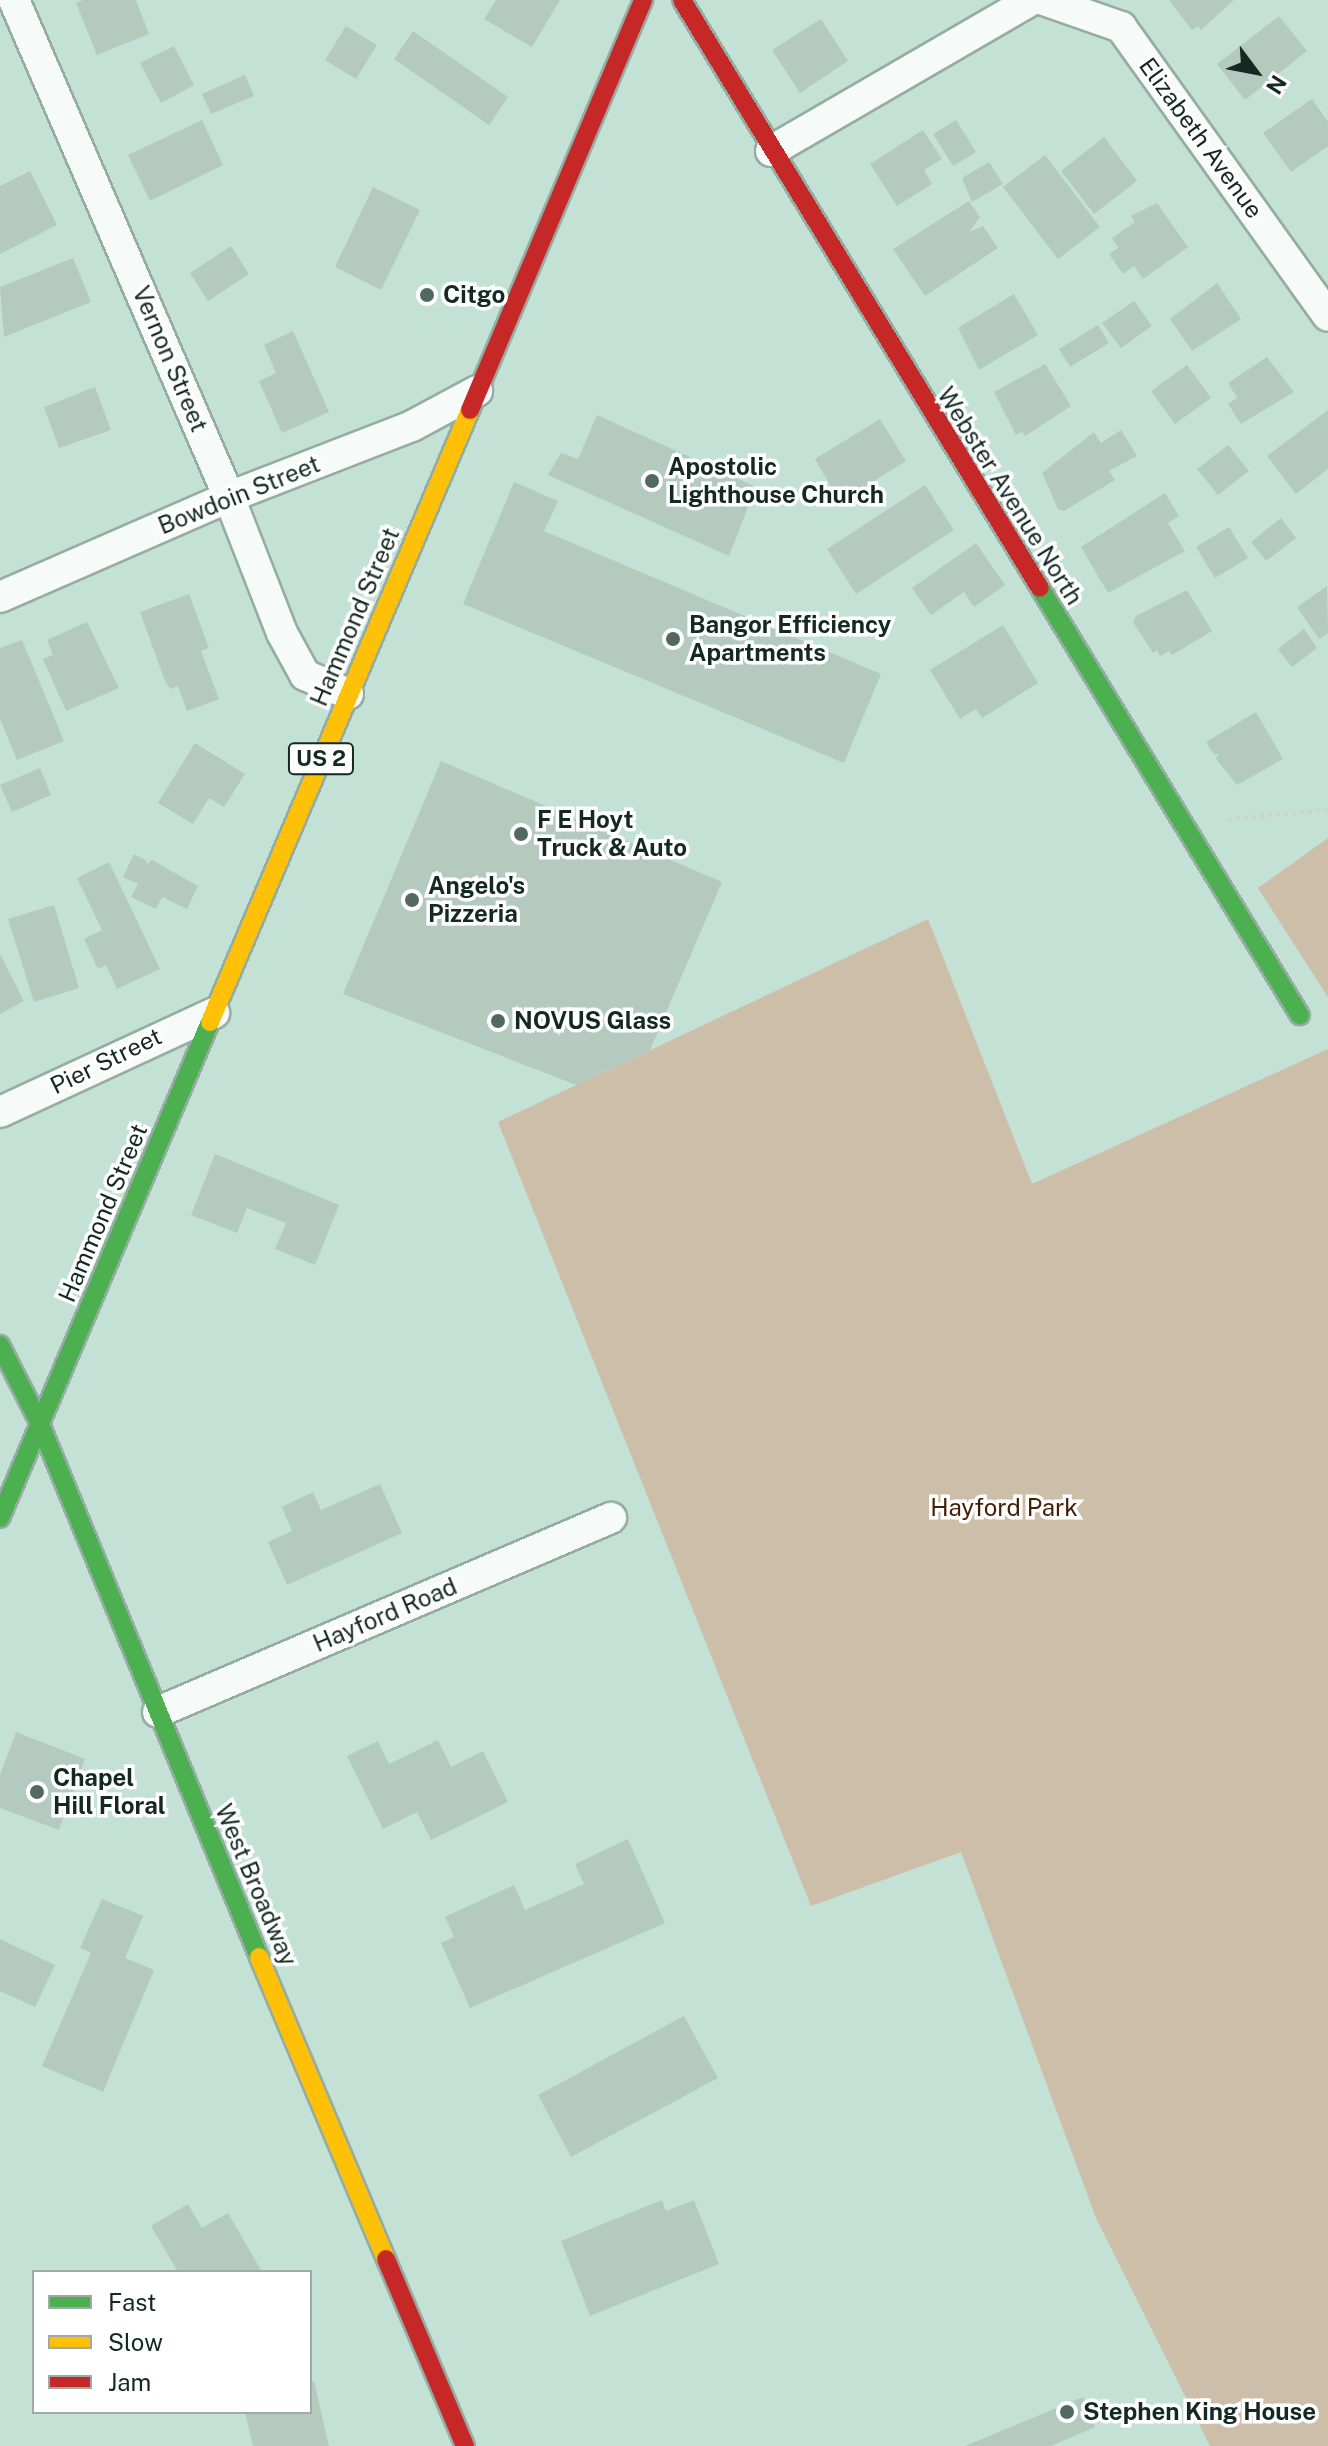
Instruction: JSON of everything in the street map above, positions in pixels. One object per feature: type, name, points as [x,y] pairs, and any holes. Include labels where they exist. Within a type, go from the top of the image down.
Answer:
[{"type":"street","name":"Vernon Street","points":[[14,0],[229,497],[282,633],[305,675],[348,694]]},
{"type":"street","name":"Hammond Street","points":[[0,1518],[643,0]]},
{"type":"street","name":"Webster Avenue North","points":[[682,0],[771,151],[1300,1015]]},
{"type":"street","points":[[771,151],[1032,0]]},
{"type":"street","name":"Elizabeth Avenue","points":[[1044,0],[1121,27],[1328,316]]},
{"type":"street","name":"Bowdoin Street","points":[[0,597],[229,497],[412,426],[477,391]]},
{"type":"street","name":"Pier Street","points":[[0,1112],[214,1013]]},
{"type":"street","name":"West Broadway","points":[[0,1345],[40,1424],[465,2446]]},
{"type":"street","name":"Hayford Road","points":[[158,1712],[611,1518]]},
{"type":"path","points":[[1183,823],[1328,809]]},
{"type":"green space","points":[[1328,838],[1328,997],[1258,888]]},
{"type":"green space","name":"Hayford Park","points":[[928,919],[1032,1184],[1328,1049],[1328,2446],[1210,2446],[1096,2218],[961,1852],[811,1906],[498,1122]]},
{"type":"building","points":[[83,0],[136,0],[149,34],[97,55],[76,3]]},
{"type":"building","points":[[496,0],[560,0],[532,47],[484,19]]},
{"type":"building","points":[[1169,0],[1234,0],[1201,30],[1198,26],[1192,30]]},
{"type":"building","points":[[1279,16],[1307,51],[1245,100],[1217,64]]},
{"type":"building","points":[[821,19],[848,61],[800,93],[772,50]]},
{"type":"building","points":[[346,26],[377,45],[356,79],[325,60]]},
{"type":"building","points":[[413,31],[508,97],[489,125],[394,59]]},
{"type":"building","points":[[174,46],[194,85],[161,103],[140,63]]},
{"type":"building","points":[[245,75],[254,96],[211,114],[202,94]]},
{"type":"building","points":[[1312,99],[1328,122],[1328,146],[1291,172],[1263,133]]},
{"type":"building","points":[[202,120],[223,165],[150,201],[128,155]]},
{"type":"building","points":[[956,120],[976,152],[953,166],[933,134]]},
{"type":"building","points":[[923,130],[942,159],[924,170],[932,184],[897,206],[870,164]]},
{"type":"building","points":[[1104,137],[1137,181],[1094,214],[1061,171]]},
{"type":"building","points":[[1045,155],[1100,227],[1058,259],[1003,187]]},
{"type":"building","points":[[989,162],[1003,184],[972,202],[962,178]]},
{"type":"building","points":[[30,171],[57,225],[0,254],[0,186]]},
{"type":"building","points":[[373,187],[420,210],[381,290],[335,267]]},
{"type":"building","points":[[969,201],[980,217],[969,232],[983,226],[998,248],[925,296],[893,249]]},
{"type":"building","points":[[1157,203],[1188,247],[1143,279],[1134,266],[1123,274],[1109,254],[1118,248],[1112,238],[1135,222],[1131,216]]},
{"type":"building","points":[[231,246],[249,274],[208,301],[190,273]]},
{"type":"building","points":[[73,258],[91,302],[4,337],[0,287]]},
{"type":"building","points":[[1217,283],[1241,319],[1192,351],[1170,319]]},
{"type":"building","points":[[1014,294],[1038,335],[979,370],[958,328]]},
{"type":"building","points":[[1134,301],[1152,326],[1121,348],[1102,323]]},
{"type":"building","points":[[1098,325],[1109,343],[1070,367],[1059,349]]},
{"type":"building","points":[[293,331],[329,412],[282,433],[259,381],[276,373],[264,345]]},
{"type":"building","points":[[1267,357],[1294,392],[1241,424],[1228,404],[1237,398],[1228,383]]},
{"type":"building","points":[[1045,364],[1071,406],[1025,436],[1022,431],[1016,435],[994,392]]},
{"type":"building","points":[[1187,365],[1211,398],[1175,424],[1151,391]]},
{"type":"building","points":[[95,387],[111,430],[59,448],[44,407]]},
{"type":"building","points":[[1328,410],[1328,469],[1296,494],[1267,456]]},
{"type":"building","name":"Apostolic Lighthouse Church","points":[[597,415],[756,487],[729,556],[548,475],[561,453],[578,459]]},
{"type":"building","points":[[880,419],[906,461],[840,502],[815,459]]},
{"type":"building","points":[[1121,430],[1137,456],[1109,471],[1115,480],[1064,511],[1058,509],[1042,473],[1094,432],[1101,443]]},
{"type":"building","points":[[1228,445],[1249,471],[1218,495],[1197,469]]},
{"type":"building","name":"Bangor Efficiency Apartments","points":[[514,482],[558,501],[544,531],[881,674],[844,763],[463,604]]},
{"type":"building","points":[[925,485],[954,530],[856,594],[827,549]]},
{"type":"building","points":[[1165,493],[1179,516],[1168,523],[1185,551],[1108,593],[1081,547]]},
{"type":"building","points":[[1281,518],[1296,538],[1266,561],[1251,542]]},
{"type":"building","points":[[1229,527],[1248,558],[1215,578],[1196,547]]},
{"type":"building","points":[[976,543],[1005,585],[974,607],[964,592],[931,615],[912,588]]},
{"type":"building","points":[[1327,586],[1328,633],[1319,639],[1297,607]]},
{"type":"building","points":[[1187,590],[1212,631],[1172,655],[1169,651],[1160,656],[1157,650],[1153,653],[1133,622],[1136,616]]},
{"type":"building","points":[[189,594],[209,648],[201,651],[219,699],[187,711],[178,686],[170,689],[165,681],[140,612]]},
{"type":"building","points":[[87,622],[119,688],[66,711],[43,659],[53,655],[47,640]]},
{"type":"building","points":[[1003,625],[1038,683],[982,718],[976,709],[960,719],[930,670]]},
{"type":"building","points":[[1304,629],[1317,648],[1292,667],[1278,649]]},
{"type":"building","points":[[22,640],[64,741],[17,760],[0,719],[0,648]]},
{"type":"building","points":[[1256,712],[1283,759],[1237,785],[1216,759],[1219,753],[1214,755],[1206,742]]},
{"type":"building","points":[[195,743],[245,774],[224,807],[209,798],[193,824],[158,803]]},
{"type":"building","points":[[441,761],[722,882],[650,1050],[576,1085],[343,994]]},
{"type":"building","points":[[40,768],[51,795],[12,812],[0,785]]},
{"type":"building","points":[[134,854],[147,861],[145,865],[152,860],[198,886],[187,909],[162,897],[156,909],[131,897],[138,884],[123,877]]},
{"type":"building","points":[[109,862],[160,969],[117,989],[106,965],[98,969],[84,939],[102,930],[77,878]]},
{"type":"building","points":[[54,905],[79,988],[34,1002],[8,919]]},
{"type":"building","points":[[0,954],[24,1001],[0,1014]]},
{"type":"building","points":[[215,1154],[339,1205],[315,1265],[275,1249],[286,1223],[247,1208],[237,1233],[191,1215]]},
{"type":"building","points":[[380,1484],[402,1533],[287,1585],[268,1542],[292,1531],[282,1507],[313,1492],[321,1510]]},
{"type":"building","name":"Chapel Hill Floral","points":[[16,1732],[85,1759],[59,1830],[0,1808],[0,1775]]},
{"type":"building","points":[[438,1740],[451,1767],[483,1751],[508,1802],[431,1840],[417,1812],[383,1829],[347,1756],[378,1741],[389,1764]]},
{"type":"building","points":[[628,1839],[665,1923],[470,2008],[441,1943],[454,1937],[445,1917],[514,1885],[525,1910],[584,1884],[575,1864]]},
{"type":"building","points":[[102,1899],[143,1916],[125,1958],[154,1970],[103,2092],[42,2066],[91,1953],[80,1948]]},
{"type":"building","points":[[0,1939],[55,1965],[35,2007],[0,1991]]},
{"type":"building","points":[[684,2016],[718,2078],[571,2157],[538,2095]]},
{"type":"building","points":[[662,2200],[666,2211],[694,2200],[719,2264],[590,2316],[561,2241]]},
{"type":"building","points":[[188,2204],[202,2228],[228,2213],[261,2270],[177,2270],[151,2226]]},
{"type":"building","points":[[312,2382],[329,2446],[253,2446],[245,2414],[312,2414]]},
{"type":"building","name":"Stephen King House","points":[[1083,2397],[1095,2427],[1051,2446],[965,2446]]},
{"type":"traffic: fast","points":[[1040,588],[1300,1015]]},
{"type":"traffic: fast","points":[[0,1518],[210,1022]]},
{"type":"traffic: fast","points":[[0,1345],[40,1424],[259,1957]]},
{"type":"traffic: slow","points":[[210,1022],[470,410]]},
{"type":"traffic: slow","points":[[259,1957],[386,2259]]},
{"type":"traffic: jam","points":[[470,410],[643,0]]},
{"type":"traffic: jam","points":[[682,0],[1040,588]]},
{"type":"traffic: jam","points":[[386,2259],[465,2446]]},
{"type":"place","name":"Citgo","points":[[427,295]]},
{"type":"place","name":"Apostolic Lighthouse Church","points":[[652,481]]},
{"type":"place","name":"Bangor Efficiency Apartments","points":[[673,639]]},
{"type":"place","name":"F E Hoyt Truck & Auto","points":[[521,834]]},
{"type":"place","name":"Angelo's Pizzeria","points":[[412,900]]},
{"type":"place","name":"NOVUS Glass","points":[[498,1021]]},
{"type":"place","name":"Chapel Hill Floral","points":[[37,1792]]},
{"type":"place","name":"Stephen King House","points":[[1067,2412]]}]
